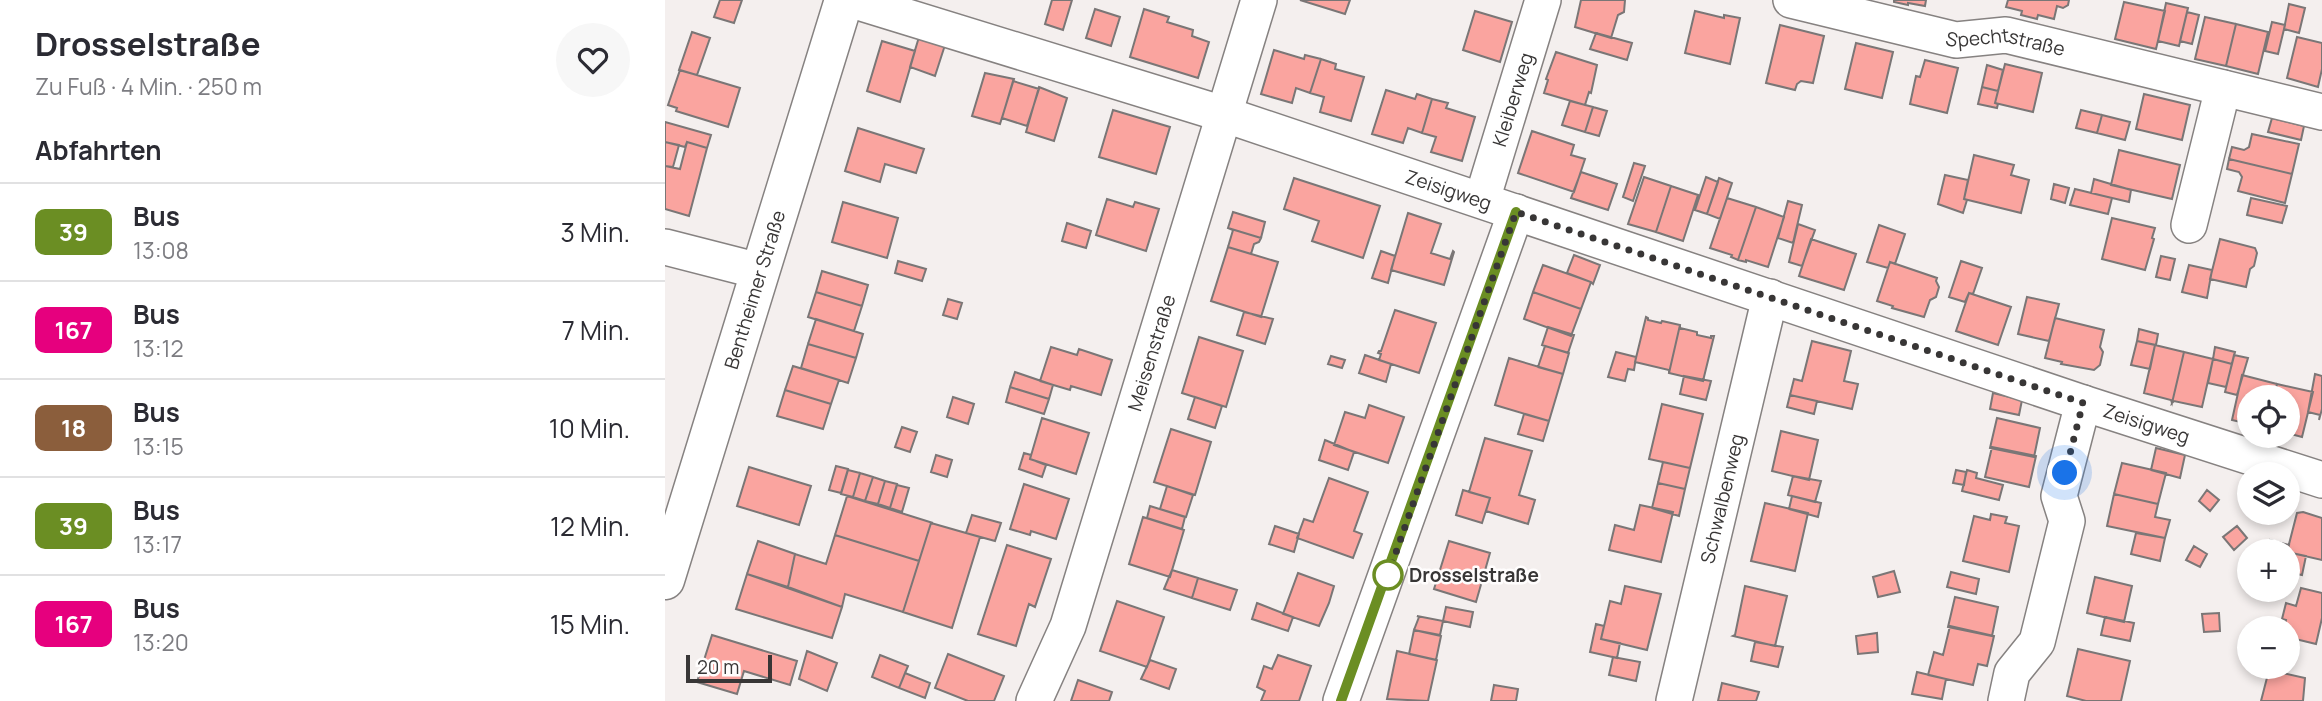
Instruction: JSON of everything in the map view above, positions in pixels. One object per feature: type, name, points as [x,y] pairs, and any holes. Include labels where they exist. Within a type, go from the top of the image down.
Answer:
[{"type":"main road","name":"Bentheimer Straße","points":[[665,580],[844,0]]},
{"type":"street","name":"Zeisigweg","points":[[852,0],[1223,114],[2083,403],[2322,480]]},
{"type":"street","name":"Meisenstraße","points":[[1034,701],[1068,626],[1259,0]]},
{"type":"street","name":"Kleiberweg","points":[[1482,201],[1543,0]]},
{"type":"street","name":"Spechtstraße","points":[[1791,0],[1956,40],[2006,35],[2322,112]]},
{"type":"street","points":[[2189,225],[2223,88]]},
{"type":"street","points":[[1341,701],[1516,212]]},
{"type":"street","points":[[665,247],[759,271]]},
{"type":"street","name":"Schwalbenweg","points":[[1674,701],[1770,297]]},
{"type":"street","points":[[2006,701],[2012,673],[2037,642],[2067,521],[2059,496],[2083,403]]},
{"type":"building","points":[[720,0],[742,0],[734,23],[714,17]]},
{"type":"building","points":[[1052,0],[1072,0],[1063,30],[1045,24]]},
{"type":"building","points":[[1300,0],[1350,0],[1345,14]]},
{"type":"building","points":[[1581,0],[1625,0],[1624,12],[1618,15],[1611,38],[1575,27]]},
{"type":"building","points":[[1894,0],[1926,0],[1925,6],[1908,5]]},
{"type":"building","points":[[2008,0],[2069,0],[2068,5],[2063,8],[2057,6],[2054,19],[2038,15],[2037,19],[2006,7]]},
{"type":"building","points":[[2124,2],[2165,11],[2156,49],[2115,39]]},
{"type":"building","points":[[2166,3],[2188,8],[2179,46],[2158,41]]},
{"type":"building","points":[[2289,4],[2305,8],[2299,33],[2284,29]]},
{"type":"building","points":[[1095,9],[1120,17],[1111,46],[1086,38]]},
{"type":"building","points":[[1144,9],[1169,17],[1167,22],[1193,30],[1192,36],[1209,42],[1198,78],[1130,57]]},
{"type":"building","points":[[1475,11],[1512,22],[1500,62],[1463,50]]},
{"type":"building","points":[[1695,11],[1724,18],[1724,15],[1740,18],[1730,64],[1685,53]]},
{"type":"building","points":[[2187,12],[2199,15],[2192,44],[2180,41]]},
{"type":"building","points":[[2205,17],[2236,24],[2226,66],[2195,59]]},
{"type":"building","points":[[2272,22],[2285,25],[2278,54],[2265,51]]},
{"type":"building","points":[[2236,24],[2268,32],[2258,74],[2226,66]]},
{"type":"building","points":[[1780,25],[1824,36],[1813,83],[1801,81],[1795,90],[1766,83]]},
{"type":"building","points":[[692,32],[710,38],[697,75],[679,70]]},
{"type":"building","points":[[1596,33],[1632,43],[1627,60],[1590,49]]},
{"type":"building","points":[[919,37],[945,45],[935,76],[910,67]]},
{"type":"building","points":[[2297,37],[2322,43],[2322,69],[2318,87],[2287,78]]},
{"type":"building","points":[[882,41],[915,51],[900,102],[867,91]]},
{"type":"building","points":[[1856,43],[1893,52],[1882,98],[1845,89]]},
{"type":"building","points":[[1274,50],[1304,59],[1305,55],[1321,59],[1310,93],[1296,88],[1292,103],[1261,94]]},
{"type":"building","points":[[1556,52],[1597,65],[1591,93],[1589,92],[1585,105],[1544,93]]},
{"type":"building","points":[[1321,59],[1336,64],[1335,69],[1364,77],[1351,121],[1320,112],[1324,97],[1310,93]]},
{"type":"building","points":[[1925,60],[1958,68],[1947,113],[1910,104],[1916,76],[1920,77]]},
{"type":"building","points":[[2005,64],[2042,73],[2033,112],[1995,103]]},
{"type":"building","points":[[1987,65],[2003,70],[1998,91],[1982,87]]},
{"type":"building","points":[[680,70],[740,88],[728,127],[676,111],[677,108],[668,105]]},
{"type":"building","points":[[985,73],[1014,79],[1000,124],[972,116]]},
{"type":"building","points":[[1013,81],[1039,89],[1027,126],[1002,118]]},
{"type":"building","points":[[1039,87],[1067,98],[1054,141],[1026,132]]},
{"type":"building","points":[[1982,87],[1998,91],[1995,103],[1998,104],[1997,108],[1978,104]]},
{"type":"building","points":[[1386,90],[1415,99],[1417,94],[1432,99],[1422,133],[1408,128],[1403,143],[1372,134]]},
{"type":"building","points":[[2144,94],[2190,105],[2182,140],[2136,129]]},
{"type":"building","points":[[1432,99],[1448,103],[1446,108],[1475,117],[1462,161],[1431,152],[1436,137],[1422,133]]},
{"type":"building","points":[[1570,101],[1593,107],[1585,132],[1562,125]]},
{"type":"building","points":[[1593,107],[1607,111],[1599,136],[1585,132]]},
{"type":"building","points":[[1113,110],[1170,127],[1156,174],[1099,157]]},
{"type":"building","points":[[2081,110],[2102,115],[2097,133],[2076,128]]},
{"type":"building","points":[[2102,115],[2130,122],[2125,140],[2097,133]]},
{"type":"building","points":[[2272,118],[2304,126],[2301,140],[2268,132]]},
{"type":"building","points":[[665,122],[711,135],[707,148],[687,142],[685,147],[665,142]]},
{"type":"building","points":[[858,128],[924,149],[916,173],[885,164],[880,182],[845,171]]},
{"type":"building","points":[[1532,131],[1574,145],[1571,155],[1585,159],[1574,192],[1518,173]]},
{"type":"building","points":[[2252,134],[2299,144],[2292,174],[2229,159],[2232,147],[2244,150],[2249,147]]},
{"type":"building","points":[[665,142],[679,145],[673,167],[665,166]]},
{"type":"building","points":[[687,142],[707,148],[689,216],[665,209],[665,166],[680,169]]},
{"type":"building","points":[[2119,150],[2180,165],[2172,199],[2111,185]]},
{"type":"building","points":[[1974,155],[2014,165],[2011,175],[2029,180],[2021,213],[1964,199]]},
{"type":"building","points":[[2229,159],[2292,174],[2285,203],[2238,191],[2242,177],[2239,172],[2227,169]]},
{"type":"building","points":[[1634,163],[1645,166],[1633,201],[1623,197]]},
{"type":"building","points":[[1581,172],[1617,184],[1608,210],[1571,198]]},
{"type":"building","points":[[1945,175],[1968,180],[1963,213],[1938,204]]},
{"type":"building","points":[[1644,177],[1671,186],[1656,232],[1628,224]]},
{"type":"building","points":[[1706,177],[1718,182],[1707,214],[1695,210]]},
{"type":"building","points":[[1294,178],[1380,206],[1363,258],[1312,241],[1319,221],[1284,209]]},
{"type":"building","points":[[1719,178],[1732,183],[1720,219],[1707,214]]},
{"type":"building","points":[[2094,179],[2131,190],[2129,202],[2091,193]]},
{"type":"building","points":[[2054,184],[2069,188],[2065,203],[2051,199]]},
{"type":"building","points":[[1671,186],[1698,195],[1683,241],[1656,232]]},
{"type":"building","points":[[2075,189],[2112,198],[2108,214],[2070,205]]},
{"type":"building","points":[[1727,198],[1756,207],[1738,260],[1731,257],[1732,255],[1710,248]]},
{"type":"building","points":[[2251,198],[2287,206],[2282,223],[2247,215]]},
{"type":"building","points":[[1107,199],[1133,207],[1135,202],[1159,209],[1146,251],[1096,235]]},
{"type":"building","points":[[1788,201],[1802,205],[1793,243],[1778,238]]},
{"type":"building","points":[[843,202],[898,218],[887,258],[832,242]]},
{"type":"building","points":[[1756,207],[1784,217],[1768,267],[1738,260]]},
{"type":"building","points":[[1233,212],[1265,222],[1261,238],[1228,228]]},
{"type":"building","points":[[1408,213],[1441,224],[1431,253],[1450,259],[1454,252],[1444,285],[1391,270]]},
{"type":"building","points":[[2112,218],[2155,228],[2145,270],[2102,259]]},
{"type":"building","points":[[1067,223],[1091,231],[1086,248],[1062,241]]},
{"type":"building","points":[[1798,224],[1815,230],[1802,266],[1789,262]]},
{"type":"building","points":[[1879,225],[1905,234],[1895,264],[1890,262],[1888,268],[1867,262]]},
{"type":"building","points":[[1228,228],[1261,238],[1254,244],[1251,254],[1228,247],[1233,230]]},
{"type":"building","points":[[1811,239],[1856,254],[1844,290],[1799,276]]},
{"type":"building","points":[[2220,239],[2255,248],[2257,253],[2254,266],[2250,269],[2246,287],[2210,279]]},
{"type":"building","points":[[1228,247],[1278,262],[1261,317],[1211,301]]},
{"type":"building","points":[[1381,251],[1395,256],[1388,283],[1372,278]]},
{"type":"building","points":[[1574,255],[1600,265],[1593,284],[1567,273]]},
{"type":"building","points":[[2161,256],[2175,259],[2170,280],[2156,277]]},
{"type":"building","points":[[898,261],[926,269],[922,281],[895,273]]},
{"type":"building","points":[[1961,261],[1982,268],[1973,294],[1969,293],[1965,302],[1949,297]]},
{"type":"building","points":[[1890,262],[1937,278],[1939,287],[1936,297],[1930,300],[1924,317],[1877,301]]},
{"type":"building","points":[[1543,265],[1591,282],[1581,309],[1533,292]]},
{"type":"building","points":[[2189,265],[2212,270],[2207,298],[2182,292]]},
{"type":"building","points":[[822,271],[868,285],[862,306],[816,292]]},
{"type":"building","points":[[816,292],[862,306],[854,331],[808,317]]},
{"type":"building","points":[[1533,292],[1581,309],[1571,336],[1524,319]]},
{"type":"building","points":[[1969,293],[2011,307],[1998,345],[1956,331]]},
{"type":"building","points":[[2027,297],[2059,304],[2049,341],[2018,334]]},
{"type":"building","points":[[948,299],[962,303],[957,319],[943,315]]},
{"type":"building","points":[[1395,310],[1436,323],[1419,373],[1379,360],[1381,354],[1378,353]]},
{"type":"building","points":[[1244,312],[1273,319],[1265,344],[1237,335]]},
{"type":"building","points":[[1646,317],[1648,320],[1680,325],[1669,373],[1669,370],[1635,362]]},
{"type":"building","points":[[2055,318],[2104,330],[2100,365],[2094,370],[2045,358]]},
{"type":"building","points":[[816,319],[863,334],[856,358],[808,344]]},
{"type":"building","points":[[1680,325],[1680,328],[1697,332],[1697,335],[1711,338],[1714,336],[1703,381],[1669,373]]},
{"type":"building","points":[[1548,327],[1574,335],[1568,353],[1542,345]]},
{"type":"building","points":[[2139,329],[2158,334],[2156,345],[2137,341]]},
{"type":"building","points":[[1199,337],[1243,351],[1226,407],[1182,393]]},
{"type":"building","points":[[1812,341],[1851,351],[1844,381],[1858,384],[1852,409],[1790,395],[1794,379],[1802,381]]},
{"type":"building","points":[[2137,341],[2155,345],[2150,369],[2131,365]]},
{"type":"building","points":[[808,344],[856,358],[848,383],[801,368]]},
{"type":"building","points":[[2155,345],[2184,352],[2172,403],[2171,400],[2144,393]]},
{"type":"building","points":[[1545,346],[1569,353],[1563,374],[1538,367]]},
{"type":"building","points":[[1051,347],[1077,355],[1079,349],[1112,360],[1101,395],[1040,381]]},
{"type":"building","points":[[2215,347],[2235,352],[2232,364],[2213,359]]},
{"type":"building","points":[[1616,352],[1636,357],[1634,370],[1628,369],[1625,381],[1608,377]]},
{"type":"building","points":[[2184,352],[2213,359],[2202,407],[2174,401],[2172,403]]},
{"type":"building","points":[[1365,355],[1391,364],[1386,382],[1359,373]]},
{"type":"building","points":[[2234,355],[2248,358],[2240,385],[2237,385],[2237,395],[2225,392]]},
{"type":"building","points":[[1331,356],[1345,360],[1342,368],[1328,364]]},
{"type":"building","points":[[1509,358],[1563,374],[1549,421],[1495,405]]},
{"type":"building","points":[[2213,359],[2232,364],[2226,387],[2208,383]]},
{"type":"building","points":[[793,366],[839,380],[831,404],[785,390]]},
{"type":"building","points":[[1015,372],[1053,385],[1049,399],[1010,387]]},
{"type":"building","points":[[2315,374],[2322,376],[2322,409],[2319,420],[2320,415],[2308,412]]},
{"type":"building","points":[[2242,375],[2277,384],[2277,385],[2240,385]]},
{"type":"building","points":[[1684,376],[1711,381],[1706,400],[1680,394]]},
{"type":"building","points":[[1010,387],[1049,399],[1044,414],[1006,402]]},
{"type":"building","points":[[2300,389],[2313,392],[2300,436]]},
{"type":"building","points":[[785,390],[831,404],[823,429],[777,416]]},
{"type":"building","points":[[1993,393],[2022,400],[2019,415],[1990,409]]},
{"type":"building","points":[[1790,395],[1817,401],[1814,414],[1787,407]]},
{"type":"building","points":[[953,397],[974,404],[968,424],[947,417]]},
{"type":"building","points":[[1195,397],[1222,406],[1215,428],[1188,419]]},
{"type":"building","points":[[2237,398],[2237,421],[2232,420]]},
{"type":"building","points":[[1662,404],[1703,414],[1690,468],[1649,459]]},
{"type":"building","points":[[1369,405],[1404,417],[1388,463],[1334,445],[1345,412],[1365,418]]},
{"type":"building","points":[[1524,414],[1549,421],[1543,441],[1518,434]]},
{"type":"building","points":[[1042,418],[1089,433],[1076,474],[1030,459]]},
{"type":"building","points":[[1997,418],[2040,428],[2034,457],[1990,448]]},
{"type":"building","points":[[902,427],[917,432],[910,452],[895,447]]},
{"type":"building","points":[[1171,429],[1211,442],[1195,495],[1154,482]]},
{"type":"building","points":[[1781,431],[1818,440],[1809,480],[1772,471]]},
{"type":"building","points":[[1485,438],[1532,451],[1519,495],[1535,500],[1528,524],[1486,511],[1490,498],[1469,492]]},
{"type":"building","points":[[1325,440],[1354,452],[1348,470],[1319,460]]},
{"type":"building","points":[[1992,447],[2036,456],[2029,487],[1985,477]]},
{"type":"building","points":[[2156,448],[2185,455],[2180,478],[2151,470]]},
{"type":"building","points":[[1024,453],[1031,455],[1030,459],[1046,465],[1042,477],[1019,469]]},
{"type":"building","points":[[936,455],[952,460],[947,477],[931,472]]},
{"type":"building","points":[[1663,462],[1690,468],[1685,489],[1658,483]]},
{"type":"building","points":[[2122,463],[2166,473],[2158,504],[2114,494]]},
{"type":"building","points":[[836,466],[848,469],[841,493],[829,490]]},
{"type":"building","points":[[749,467],[811,486],[799,525],[737,506]]},
{"type":"building","points":[[848,470],[860,473],[853,497],[841,494]]},
{"type":"building","points":[[1956,470],[1966,472],[1964,485],[1953,483]]},
{"type":"building","points":[[1967,470],[1977,473],[1976,478],[2003,485],[1999,500],[1962,491]]},
{"type":"building","points":[[860,473],[873,477],[865,501],[853,497]]},
{"type":"building","points":[[1793,476],[1821,481],[1815,502],[1788,495]]},
{"type":"building","points":[[873,477],[885,481],[878,504],[865,501]]},
{"type":"building","points":[[1329,478],[1368,492],[1354,531],[1362,534],[1353,558],[1297,538],[1304,519],[1313,522]]},
{"type":"building","points":[[885,481],[897,484],[890,508],[878,504]]},
{"type":"building","points":[[1658,483],[1685,489],[1679,516],[1652,508]]},
{"type":"building","points":[[1024,484],[1069,499],[1056,539],[1031,531],[1030,535],[1010,529]]},
{"type":"building","points":[[897,485],[909,488],[902,512],[890,508]]},
{"type":"building","points":[[1167,486],[1193,495],[1186,517],[1160,509]]},
{"type":"building","points":[[1463,490],[1490,498],[1482,523],[1456,515]]},
{"type":"building","points":[[2207,490],[2219,500],[2210,511],[2199,501]]},
{"type":"building","points":[[2114,494],[2158,504],[2155,517],[2170,520],[2165,538],[2107,526]]},
{"type":"building","points":[[847,496],[933,523],[919,561],[835,535]]},
{"type":"building","points":[[1792,496],[1821,503],[1818,517],[1789,509]]},
{"type":"building","points":[[1765,503],[1808,513],[1795,571],[1751,561]]},
{"type":"building","points":[[1640,505],[1673,512],[1661,562],[1609,550],[1615,525],[1634,530]]},
{"type":"building","points":[[1150,506],[1185,517],[1182,529],[1147,518]]},
{"type":"building","points":[[2300,512],[2322,518],[2322,560],[2300,555],[2300,539],[2290,539],[2294,525],[2300,525]]},
{"type":"building","points":[[1991,514],[2007,517],[2005,523],[2019,526],[2009,572],[1963,561],[1974,516],[1990,520]]},
{"type":"building","points":[[972,515],[1001,523],[995,541],[966,533]]},
{"type":"building","points":[[1143,517],[1184,530],[1170,577],[1129,564]]},
{"type":"building","points":[[931,523],[980,537],[952,628],[903,612]]},
{"type":"building","points":[[1275,526],[1299,534],[1294,552],[1269,544]]},
{"type":"building","points":[[2237,526],[2247,538],[2237,539],[2237,547],[2234,550],[2223,537]]},
{"type":"building","points":[[2136,533],[2165,538],[2160,561],[2131,554]]},
{"type":"building","points":[[835,535],[919,561],[903,612],[845,594],[842,607],[788,587],[795,554],[826,564]]},
{"type":"building","points":[[758,541],[795,554],[788,587],[747,574]]},
{"type":"building","points":[[1449,541],[1490,553],[1476,602],[1434,589]]},
{"type":"building","points":[[1007,545],[1051,559],[1035,607],[1029,604],[1016,646],[978,634]]},
{"type":"building","points":[[2194,546],[2207,554],[2200,567],[2186,560]]},
{"type":"building","points":[[2300,555],[2306,556],[2300,575]]},
{"type":"building","points":[[1172,570],[1198,578],[1192,598],[1164,589]]},
{"type":"building","points":[[1894,571],[1900,592],[1878,597],[1873,577]]},
{"type":"building","points":[[1951,572],[1979,579],[1976,594],[1947,587]]},
{"type":"building","points":[[1298,573],[1334,586],[1319,626],[1283,614]]},
{"type":"building","points":[[747,574],[842,607],[832,638],[736,609]]},
{"type":"building","points":[[2095,577],[2132,586],[2124,622],[2087,613]]},
{"type":"building","points":[[1198,578],[1237,590],[1230,610],[1192,598]]},
{"type":"building","points":[[1625,586],[1661,594],[1647,650],[1601,639],[1610,601],[1621,604]]},
{"type":"building","points":[[1745,586],[1787,596],[1775,646],[1733,636]]},
{"type":"building","points":[[2301,588],[2322,593],[2322,618],[2316,644],[2300,640],[2300,616],[2283,616],[2286,603],[2296,606],[2300,602]]},
{"type":"building","points":[[1955,597],[1998,607],[1992,636],[1948,627]]},
{"type":"building","points":[[1117,601],[1164,617],[1147,667],[1100,651]]},
{"type":"building","points":[[1257,603],[1293,617],[1288,631],[1252,619]]},
{"type":"building","points":[[1446,607],[1473,612],[1470,627],[1443,621]]},
{"type":"building","points":[[2219,613],[2220,631],[2204,632],[2202,614]]},
{"type":"building","points":[[1417,616],[1443,621],[1440,635],[1414,630],[1419,617]]},
{"type":"building","points":[[2105,617],[2134,623],[2130,641],[2101,635]]},
{"type":"building","points":[[1596,624],[1604,626],[1601,639],[1620,643],[1617,658],[1590,652]]},
{"type":"building","points":[[1950,626],[1994,636],[1987,666],[1978,664],[1973,685],[1928,675],[1934,652],[1943,655]]},
{"type":"building","points":[[1414,630],[1441,636],[1436,660],[1409,654]]},
{"type":"building","points":[[1877,633],[1878,652],[1858,654],[1856,636]]},
{"type":"building","points":[[712,635],[797,661],[790,685],[744,671],[737,694],[697,682]]},
{"type":"building","points":[[1755,642],[1783,647],[1778,667],[1751,661]]},
{"type":"building","points":[[2078,649],[2130,661],[2121,701],[2086,701],[2067,696]]},
{"type":"building","points":[[807,651],[837,663],[827,691],[799,679]]},
{"type":"building","points":[[1397,651],[1437,660],[1428,701],[1387,699]]},
{"type":"building","points":[[948,654],[1004,676],[994,701],[968,701],[935,688]]},
{"type":"building","points":[[880,655],[908,666],[899,688],[872,677]]},
{"type":"building","points":[[1278,655],[1311,666],[1299,701],[1261,701],[1265,691],[1257,687],[1264,666],[1272,669]]},
{"type":"building","points":[[1613,657],[1640,662],[1636,681],[1609,675]]},
{"type":"building","points":[[1150,660],[1176,669],[1169,689],[1141,679]]},
{"type":"building","points":[[1917,672],[1946,679],[1942,699],[1912,694]]},
{"type":"building","points":[[905,673],[930,683],[925,698],[899,688]]},
{"type":"building","points":[[2305,678],[2303,701],[2261,701],[2267,679]]},
{"type":"building","points":[[1078,680],[1112,692],[1109,701],[1071,701]]},
{"type":"building","points":[[1722,683],[1759,692],[1756,701],[1718,701]]},
{"type":"building","points":[[1494,685],[1518,689],[1516,701],[1491,701]]},
{"type":"bus line","name":"39","points":[[1341,701],[1516,212]]},
{"type":"place","name":"Drosselstraße","points":[[1388,575]]},
{"type":"route","points":[[1388,575],[1516,212],[2083,403],[2065,473]]}]
